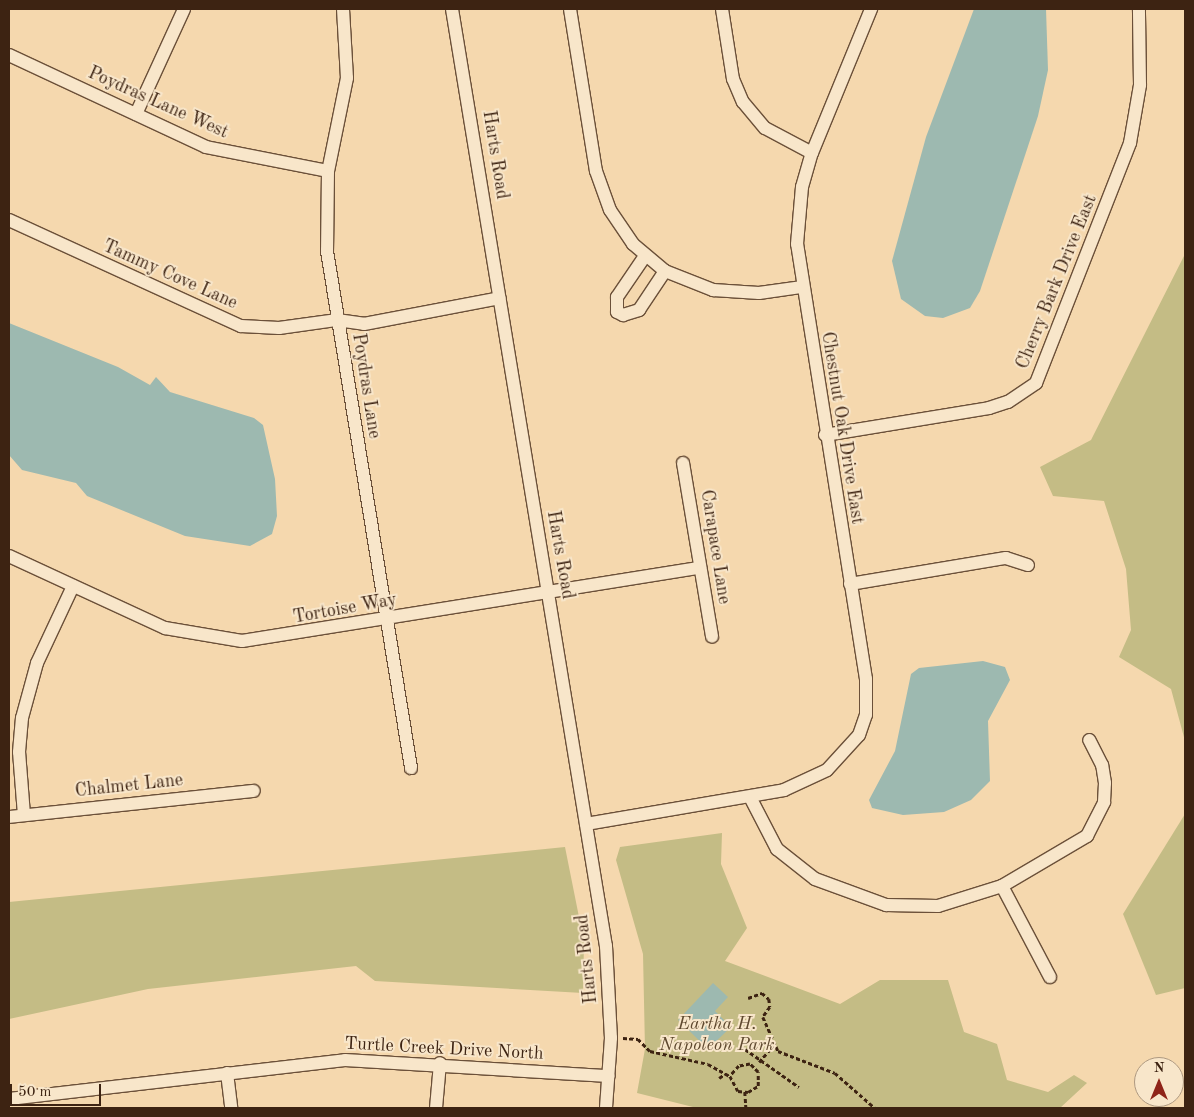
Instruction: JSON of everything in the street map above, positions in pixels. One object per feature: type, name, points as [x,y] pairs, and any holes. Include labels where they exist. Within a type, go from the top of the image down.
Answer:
[{"type":"street","points":[[136,114],[184,9]]},
{"type":"street","name":"Poydras Lane","points":[[343,9],[347,78],[328,171],[327,251],[411,768]]},
{"type":"street","name":"Harts Road","points":[[452,9],[549,594],[609,978],[609,1076],[606,1108]]},
{"type":"street","points":[[570,9],[596,171],[610,210],[645,256],[665,271],[688,283],[736,293],[801,287]]},
{"type":"street","points":[[722,9],[733,79],[743,102],[765,128],[812,153]]},
{"type":"street","name":"Chestnut Oak Drive East","points":[[586,824],[750,797],[805,783],[846,754],[859,735],[867,698],[801,287],[798,216],[812,153],[871,9]]},
{"type":"street","name":"Cherry Bark Drive East","points":[[825,435],[989,408],[1008,402],[1036,382],[1130,143],[1141,76],[1139,9]]},
{"type":"street","name":"Poydras Lane West","points":[[9,55],[136,114],[225,152],[328,171]]},
{"type":"street","name":"Tammy Cove Lane","points":[[9,220],[224,320],[261,329],[337,320],[364,324],[500,298]]},
{"type":"street","points":[[645,256],[617,296],[617,312],[632,315],[639,310],[665,271]]},
{"type":"street","name":"Carapace Lane","points":[[683,463],[712,637]]},
{"type":"street","name":"Tortoise Way","points":[[9,556],[165,628],[216,640],[271,640],[700,568]]},
{"type":"street","points":[[850,584],[1006,558],[1028,565]]},
{"type":"street","points":[[24,815],[19,752],[24,711],[37,663],[73,586]]},
{"type":"street","points":[[750,797],[778,849],[815,880],[837,891],[912,907],[967,900],[1002,886],[1072,848],[1098,820],[1105,783],[1102,765],[1089,740]]},
{"type":"street","name":"Chalmet Lane","points":[[9,817],[254,791]]},
{"type":"street","points":[[1002,886],[1050,977]]},
{"type":"street","name":"Turtle Creek Drive North","points":[[9,1099],[28,1103],[227,1073],[345,1060],[440,1064],[609,1076]]},
{"type":"street","points":[[436,1108],[440,1064]]},
{"type":"street","points":[[227,1073],[231,1108]]},
{"type":"path","points":[[748,998],[762,993],[769,998],[770,1007],[762,1017],[773,1046],[835,1073],[875,1108]]},
{"type":"path","points":[[622,1038],[638,1038],[650,1051],[708,1064],[730,1076],[738,1091],[745,1092],[758,1086],[755,1066]]},
{"type":"path","points":[[730,1076],[740,1066],[755,1066],[773,1046]]},
{"type":"path","points":[[745,1049],[759,1062],[799,1087]]},
{"type":"path","points":[[719,1078],[725,1074]]},
{"type":"path","points":[[745,1092],[746,1108]]},
{"type":"green space","points":[[1185,254],[1185,741],[1171,689],[1119,657],[1131,630],[1126,569],[1104,501],[1053,496],[1040,467],[1091,440]]},
{"type":"green space","points":[[1185,814],[1185,988],[1156,995],[1123,914]]},
{"type":"green space","name":"Eartha H. Napoleon Park","points":[[722,833],[721,864],[747,928],[725,961],[840,1004],[880,980],[948,980],[964,1032],[997,1044],[1007,1080],[1048,1092],[1074,1075],[1087,1083],[1060,1108],[697,1108],[637,1093],[645,1049],[643,954],[616,860],[620,847]]},
{"type":"green space","points":[[565,847],[584,942],[583,993],[375,981],[356,966],[148,989],[9,1019],[9,902]]},
{"type":"water","points":[[974,9],[1046,9],[1048,70],[1038,116],[980,291],[970,308],[943,318],[925,316],[901,299],[892,261],[926,137]]},
{"type":"water","points":[[9,323],[118,367],[150,385],[156,377],[170,392],[254,418],[263,425],[275,479],[277,516],[272,534],[250,546],[185,536],[87,496],[76,483],[22,470],[9,455]]},
{"type":"water","points":[[983,661],[1005,667],[1010,680],[988,721],[990,781],[971,800],[944,812],[903,815],[872,808],[869,800],[895,751],[911,674],[919,668]]},
{"type":"water","points":[[713,983],[728,997],[715,1011],[731,1027],[708,1049],[678,1020]]}]
